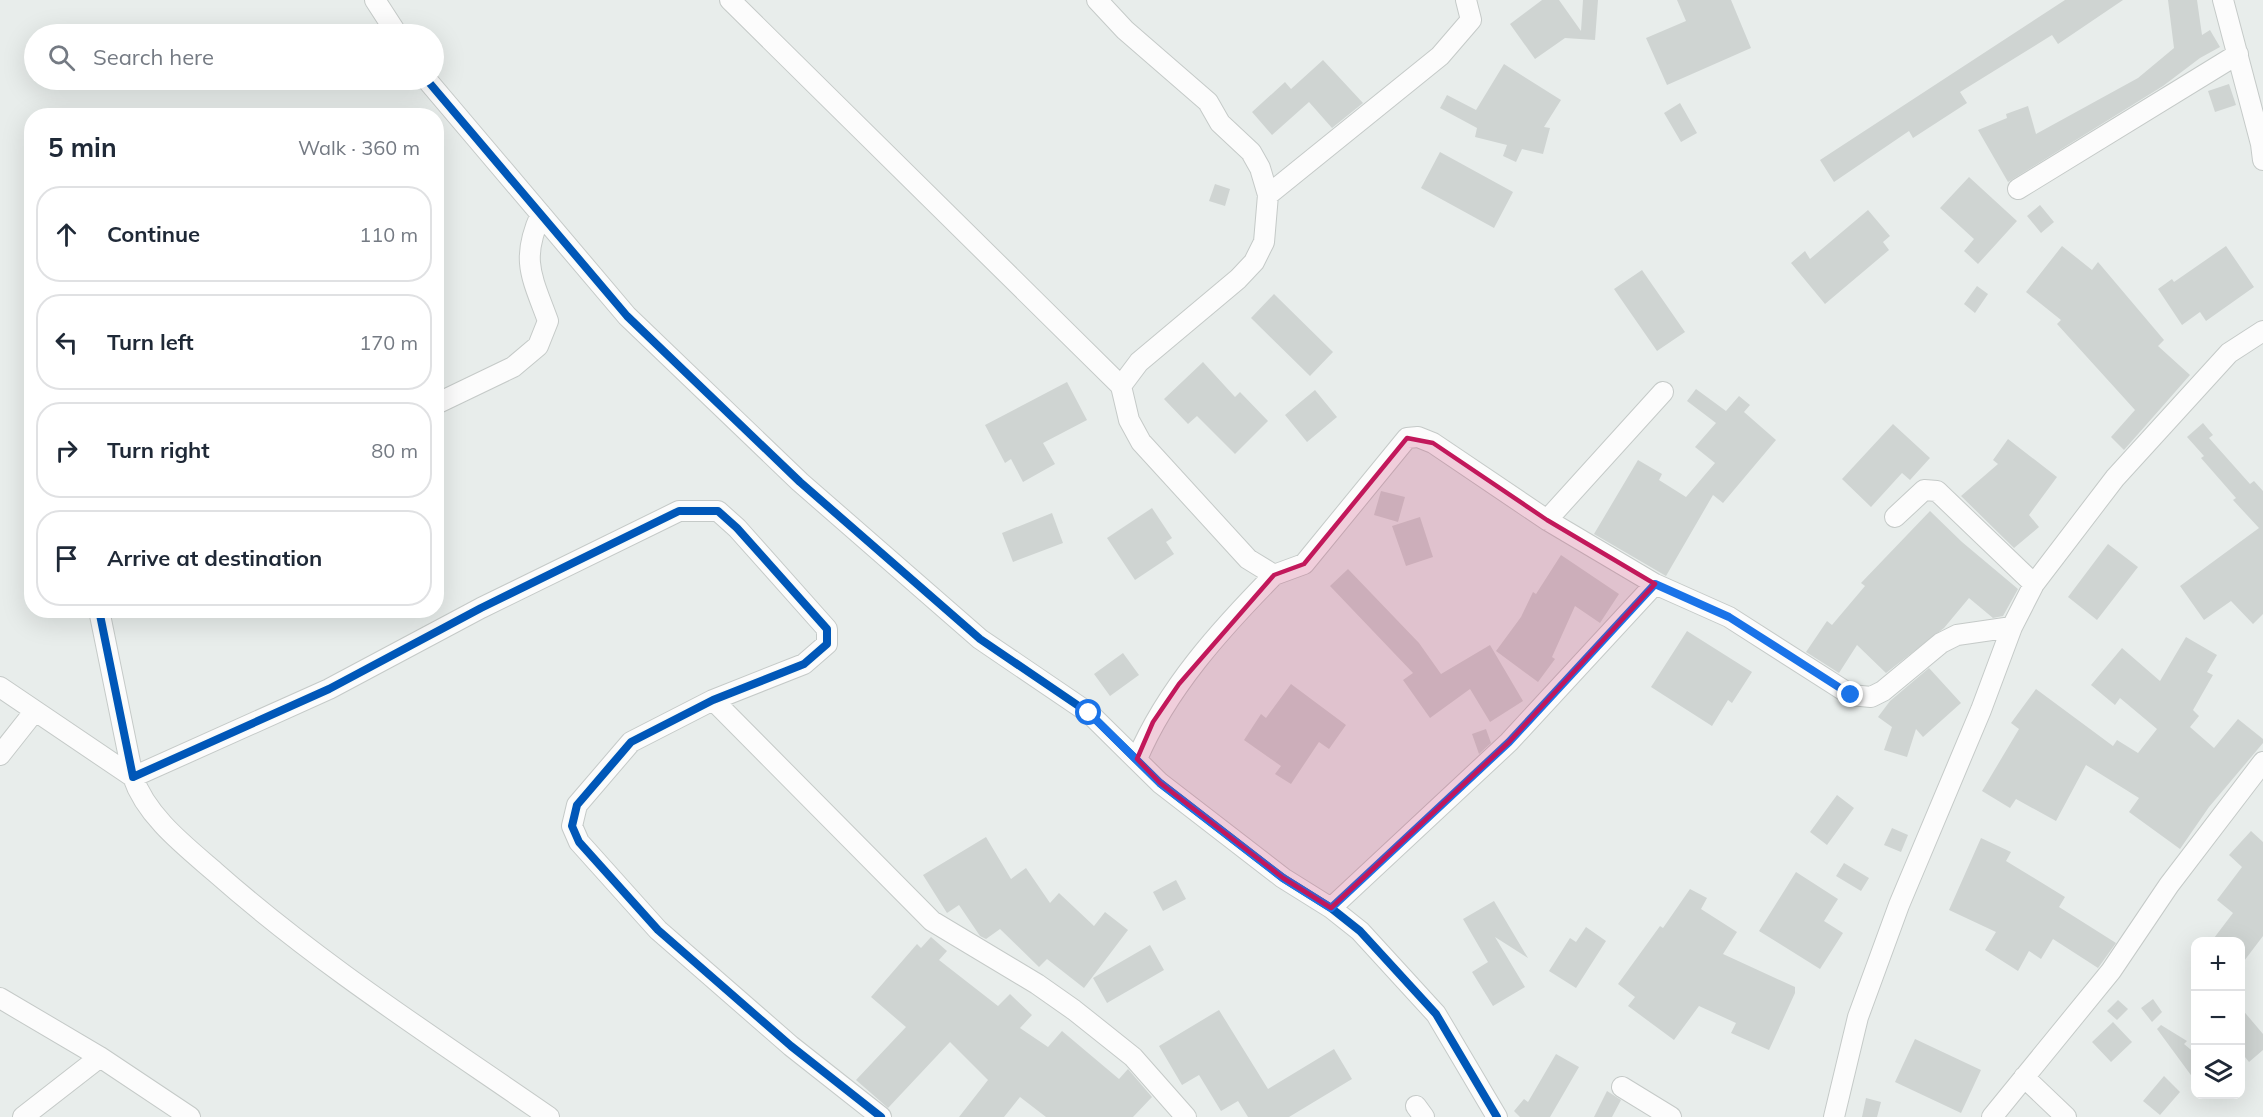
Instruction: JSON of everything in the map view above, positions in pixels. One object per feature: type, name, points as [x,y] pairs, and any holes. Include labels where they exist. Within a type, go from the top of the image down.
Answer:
[{"type":"street","points":[[375,0],[391,24]]},
{"type":"street","points":[[730,0],[1121,386],[1129,420],[1141,442],[1248,559],[1274,575]]},
{"type":"street","points":[[1097,0],[1125,30],[1208,102],[1220,123],[1251,152],[1260,168],[1268,195],[1264,242],[1254,262],[1238,279],[1139,362],[1121,386]]},
{"type":"street","points":[[1268,195],[1440,56],[1471,20],[1466,0]]},
{"type":"street","points":[[2223,0],[2263,160]]},
{"type":"street","points":[[2018,189],[2238,54]]},
{"type":"street","points":[[436,90],[627,316],[800,482],[980,639],[1089,713],[1160,783],[1283,878],[1331,908],[1375,946],[1436,1014],[1497,1117]]},
{"type":"street","points":[[444,400],[513,367],[538,346],[548,321],[528,264],[532,233],[541,214]]},
{"type":"street","points":[[1834,1117],[1858,1017],[1899,905],[1981,710],[2013,627],[2034,584],[2115,478],[2229,353],[2263,332]]},
{"type":"street","points":[[1547,520],[1663,392]]},
{"type":"street","points":[[1137,759],[1153,722],[1179,684],[1274,575],[1304,564],[1407,438],[1418,437],[1433,443],[1547,520],[1655,584],[1729,617],[1851,695],[1871,697],[1883,691],[1941,643],[1957,635],[2013,627]]},
{"type":"street","points":[[1894,517],[1924,490],[1936,491],[2034,584]]},
{"type":"street","points":[[133,777],[329,689],[481,608],[679,511],[718,511],[737,528],[827,629],[827,644],[804,664],[713,700],[631,742],[577,805],[572,826],[579,842],[658,930],[790,1046],[881,1117]]},
{"type":"street","points":[[1331,908],[1509,742],[1655,584]]},
{"type":"street","points":[[101,618],[138,794],[176,838],[274,925],[431,1038],[549,1117]]},
{"type":"street","points":[[0,687],[133,777]]},
{"type":"street","points":[[713,700],[932,921],[1037,984],[1074,1010],[1133,1057],[1186,1117]]},
{"type":"street","points":[[0,755],[34,712]]},
{"type":"street","points":[[1992,1117],[2111,971],[2169,885],[2256,785],[2263,762]]},
{"type":"street","points":[[0,998],[100,1057],[190,1117]]},
{"type":"street","points":[[23,1117],[100,1057]]},
{"type":"street","points":[[2024,1077],[2066,1117]]},
{"type":"street","points":[[1622,1087],[1671,1117]]},
{"type":"highlighted area","points":[[1407,438],[1433,443],[1547,520],[1655,584],[1509,742],[1331,908],[1283,878],[1160,783],[1137,759],[1153,722],[1179,684],[1274,575],[1304,564]]},
{"type":"building","points":[[1542,0],[1559,0],[1581,31],[1583,0],[1598,0],[1595,40],[1565,38],[1535,59],[1510,24]]},
{"type":"building","points":[[1677,0],[1731,0],[1751,48],[1667,85],[1646,38],[1686,21]]},
{"type":"building","points":[[2065,0],[2123,0],[2058,44],[2052,35],[1960,92],[1967,103],[1913,138],[1909,131],[1834,182],[1820,160]]},
{"type":"building","points":[[2168,0],[2197,0],[2202,35],[2210,30],[2220,47],[2200,58],[2163,86],[2008,182],[1978,130],[2007,118],[2006,114],[2028,106],[2036,134],[2138,78],[2174,48]]},
{"type":"building","points":[[1323,60],[1363,103],[1332,128],[1309,102],[1272,135],[1252,112],[1285,82],[1291,89]]},
{"type":"building","points":[[1504,64],[1561,100],[1544,127],[1550,128],[1543,154],[1522,149],[1516,162],[1503,156],[1507,145],[1475,137],[1477,128],[1440,108],[1447,95],[1476,110]]},
{"type":"building","points":[[2229,84],[2236,105],[2215,112],[2208,91]]},
{"type":"building","points":[[1680,103],[1697,133],[1681,142],[1664,113]]},
{"type":"building","points":[[1440,152],[1513,192],[1494,228],[1421,188]]},
{"type":"building","points":[[1969,177],[2017,221],[1978,264],[1964,251],[1974,239],[1940,208]]},
{"type":"building","points":[[1215,184],[1230,189],[1225,206],[1209,201]]},
{"type":"building","points":[[2040,205],[2054,222],[2041,233],[2027,216]]},
{"type":"building","points":[[1868,210],[1890,236],[1883,242],[1889,250],[1825,304],[1791,263],[1805,251],[1810,259]]},
{"type":"building","points":[[2062,246],[2092,270],[2098,262],[2164,340],[2158,346],[2190,375],[2124,450],[2111,437],[2135,410],[2057,324],[2061,320],[2026,292]]},
{"type":"building","points":[[2226,246],[2254,287],[2206,321],[2200,312],[2182,325],[2158,289],[2172,279],[2174,282]]},
{"type":"building","points":[[1642,270],[1685,332],[1657,351],[1614,289]]},
{"type":"building","points":[[1977,286],[1988,294],[1975,313],[1964,304]]},
{"type":"building","points":[[1274,294],[1333,352],[1310,376],[1251,318]]},
{"type":"building","points":[[1203,362],[1235,397],[1240,392],[1268,421],[1235,454],[1197,416],[1188,424],[1164,399]]},
{"type":"building","points":[[1067,382],[1087,420],[1043,443],[1055,464],[1023,482],[1011,459],[1005,463],[985,425]]},
{"type":"building","points":[[1696,389],[1726,411],[1739,396],[1750,405],[1744,412],[1776,440],[1723,503],[1713,495],[1666,576],[1594,534],[1638,460],[1662,474],[1659,480],[1686,497],[1715,463],[1695,447],[1716,423],[1687,401]]},
{"type":"building","points":[[1315,390],[1337,417],[1307,442],[1285,415]]},
{"type":"building","points":[[2203,423],[2213,435],[2209,438],[2250,484],[2254,481],[2263,491],[2263,614],[2253,624],[2231,601],[2204,620],[2180,586],[2259,528],[2233,500],[2236,498],[2201,458],[2204,456],[2187,437]]},
{"type":"building","points":[[1893,424],[1930,458],[1910,480],[1902,473],[1871,507],[1842,479]]},
{"type":"building","points":[[2008,439],[2057,477],[2029,515],[2039,527],[2014,548],[1961,496],[1998,464],[1993,460]]},
{"type":"building","points":[[1381,491],[1405,497],[1398,522],[1374,515]]},
{"type":"building","points":[[1152,508],[1172,538],[1166,542],[1174,554],[1135,580],[1107,538]]},
{"type":"building","points":[[1930,511],[1962,542],[2018,589],[2003,616],[1993,618],[1969,598],[1944,628],[1886,673],[1857,645],[1839,673],[1806,652],[1827,621],[1832,625],[1865,586],[1861,583]]},
{"type":"building","points":[[1052,513],[1063,543],[1013,562],[1002,533]]},
{"type":"building","points":[[1420,517],[1433,557],[1406,566],[1392,526]]},
{"type":"building","points":[[2108,544],[2138,567],[2097,620],[2068,597]]},
{"type":"building","points":[[1561,555],[1619,594],[1600,623],[1575,606],[1552,657],[1555,659],[1538,682],[1496,651],[1521,617],[1533,592],[1536,594]]},
{"type":"building","points":[[1348,569],[1419,643],[1441,674],[1490,645],[1523,701],[1490,722],[1470,689],[1430,718],[1403,680],[1413,673],[1330,586]]},
{"type":"building","points":[[1687,631],[1752,672],[1732,703],[1728,700],[1712,726],[1651,687]]},
{"type":"building","points":[[2186,637],[2217,655],[2207,672],[2213,675],[2193,710],[2199,716],[2190,727],[2214,748],[2238,719],[2263,739],[2263,743],[2209,807],[2180,849],[2129,812],[2139,798],[2086,765],[2056,821],[2016,799],[2010,808],[1982,791],[2019,729],[2011,723],[2036,689],[2113,746],[2117,740],[2138,753],[2157,729],[2120,698],[2115,705],[2091,685],[2122,648],[2160,681]]},
{"type":"building","points":[[1123,653],[1139,675],[1110,696],[1094,674]]},
{"type":"building","points":[[1929,668],[1961,703],[1923,737],[1916,729],[1907,757],[1884,750],[1892,727],[1878,717],[1890,701]]},
{"type":"building","points":[[1291,684],[1346,725],[1329,749],[1319,742],[1291,784],[1275,774],[1281,766],[1244,740],[1261,714],[1266,718]]},
{"type":"building","points":[[1486,729],[1491,743],[1479,754],[1472,734]]},
{"type":"building","points":[[1837,795],[1854,808],[1827,845],[1810,832]]},
{"type":"building","points":[[1892,828],[1908,835],[1901,852],[1884,845]]},
{"type":"building","points":[[2251,831],[2263,842],[2263,936],[2245,960],[2245,937],[2215,937],[2233,913],[2217,900],[2242,867],[2229,855]]},
{"type":"building","points":[[986,837],[1011,879],[1026,868],[1050,903],[1059,893],[1094,926],[1105,912],[1128,930],[1084,988],[1047,959],[1039,967],[1000,929],[986,939],[980,936],[959,905],[947,913],[923,875]]},
{"type":"building","points":[[1981,838],[2011,852],[2006,861],[2065,897],[2059,907],[2116,943],[2098,968],[2053,939],[2041,959],[2029,951],[2018,971],[1985,950],[1996,932],[1949,910]]},
{"type":"building","points":[[1844,863],[1869,878],[1861,891],[1836,876]]},
{"type":"building","points":[[1796,872],[1838,899],[1824,921],[1843,933],[1820,969],[1759,931]]},
{"type":"building","points":[[1176,880],[1186,899],[1163,911],[1153,892]]},
{"type":"building","points":[[1690,889],[1707,898],[1701,909],[1737,932],[1723,954],[1795,987],[1795,993],[1769,1050],[1731,1033],[1736,1023],[1699,1006],[1674,1040],[1628,1006],[1635,997],[1618,984],[1660,926],[1663,928]]},
{"type":"building","points":[[1494,901],[1528,958],[1495,937],[1525,987],[1493,1006],[1472,972],[1488,962],[1463,919]]},
{"type":"building","points":[[1586,927],[1606,941],[1576,988],[1549,971],[1570,938],[1576,942]]},
{"type":"building","points":[[931,937],[947,951],[939,960],[998,1006],[1010,994],[1032,1015],[1020,1028],[1048,1047],[1062,1031],[1119,1079],[1128,1069],[1152,1097],[1133,1117],[1046,1117],[1020,1097],[1004,1117],[959,1117],[988,1080],[950,1042],[888,1108],[856,1080],[906,1027],[871,997],[917,944],[921,948]]},
{"type":"building","points":[[1150,945],[1164,970],[1107,1003],[1093,978]]},
{"type":"building","points":[[2153,999],[2162,1012],[2152,1022],[2141,1008]]},
{"type":"building","points":[[2118,1000],[2128,1009],[2117,1020],[2107,1011]]},
{"type":"building","points":[[1219,1010],[1268,1089],[1334,1049],[1352,1079],[1289,1117],[1248,1117],[1238,1101],[1221,1111],[1199,1075],[1182,1085],[1159,1046]]},
{"type":"building","points":[[2245,1013],[2263,1034],[2263,1050],[2249,1062],[2245,1057]]},
{"type":"building","points":[[2113,1022],[2132,1042],[2111,1062],[2092,1042]]},
{"type":"building","points":[[2161,1025],[2187,1041],[2184,1044],[2191,1050],[2191,1075],[2157,1029]]},
{"type":"building","points":[[1915,1039],[1981,1070],[1961,1113],[1895,1082]]},
{"type":"building","points":[[1556,1054],[1579,1067],[1550,1117],[1520,1117],[1514,1111],[1524,1099],[1528,1102]]},
{"type":"building","points":[[2164,1076],[2180,1092],[2160,1115],[2143,1101]]},
{"type":"building","points":[[1607,1091],[1621,1100],[1612,1117],[1594,1117]]},
{"type":"building","points":[[1866,1098],[1881,1102],[1877,1117],[1862,1117]]},
{"type":"cycle path","points":[[435,90],[627,316],[800,482],[980,639],[1089,713],[1160,783],[1283,878],[1331,908],[1360,931],[1436,1014],[1497,1117]]},
{"type":"cycle path","points":[[101,618],[133,777],[329,689],[481,608],[679,511],[718,511],[737,528],[827,629],[827,644],[804,664],[713,700],[631,742],[577,805],[572,826],[579,842],[658,930],[791,1046],[881,1117]]},
{"type":"route","points":[[1089,713],[1160,783],[1283,878],[1331,908],[1509,742],[1655,584],[1729,617],[1851,695]]}]
